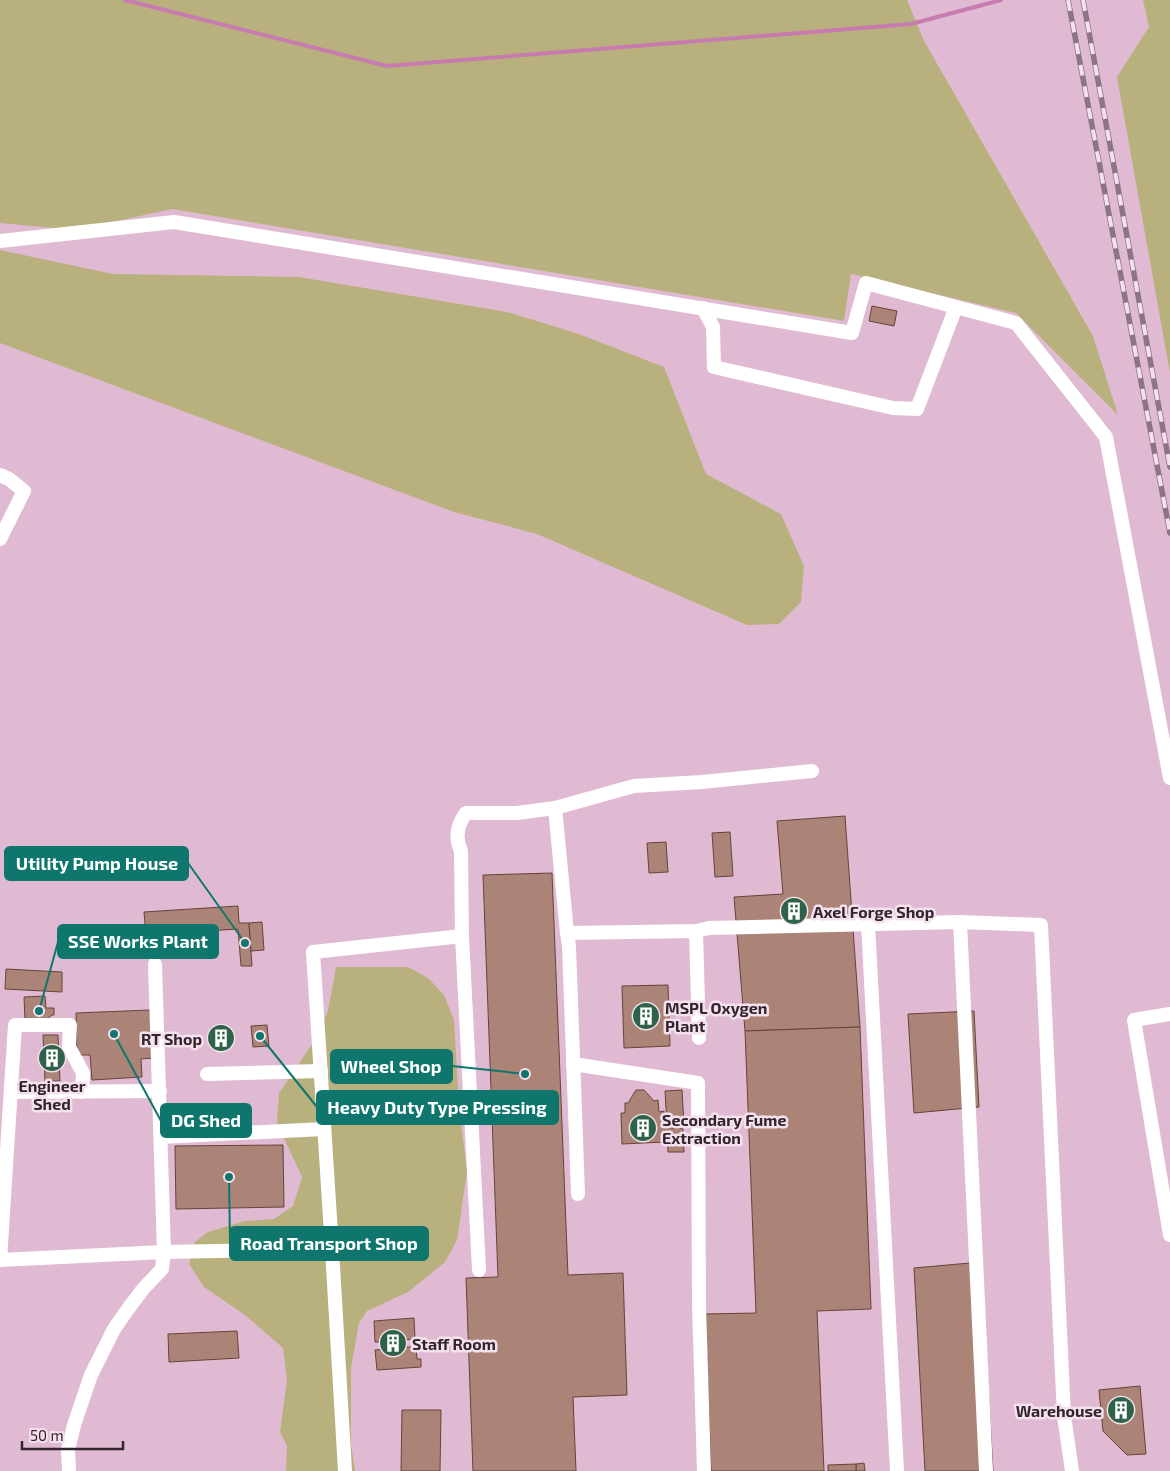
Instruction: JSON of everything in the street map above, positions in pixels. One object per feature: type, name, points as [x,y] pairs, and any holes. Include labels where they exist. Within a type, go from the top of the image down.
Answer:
[{"type":"lane","points":[[0,242],[174,222],[852,333],[866,283],[1016,323],[1106,438],[1170,778]]},
{"type":"lane","points":[[703,308],[713,327],[714,368],[893,408],[917,409],[956,307]]},
{"type":"lane","points":[[0,475],[9,479],[24,491],[0,539]]},
{"type":"lane","points":[[479,1270],[462,936],[461,851],[457,833],[462,818],[466,814],[517,813],[555,808],[634,786],[702,782],[812,771]]},
{"type":"lane","points":[[555,808],[566,933],[569,946],[578,1194]]},
{"type":"lane","points":[[566,933],[696,931],[709,928],[960,922],[1041,926],[1064,1416],[1072,1471]]},
{"type":"lane","points":[[960,922],[986,1471]]},
{"type":"lane","points":[[868,924],[897,1471]]},
{"type":"lane","points":[[696,931],[700,1038]]},
{"type":"lane","points":[[344,1471],[313,952],[462,936]]},
{"type":"lane","points":[[69,1471],[68,1450],[81,1399],[91,1374],[114,1329],[128,1308],[162,1270],[164,1252],[155,964]]},
{"type":"lane","points":[[1170,1014],[1134,1020],[1170,1235]]},
{"type":"lane","points":[[82,1092],[83,1073],[69,1047],[70,1025],[15,1025],[0,1260],[164,1252],[332,1249]]},
{"type":"lane","points":[[573,1064],[698,1083],[699,1305],[704,1471]]},
{"type":"lane","points":[[207,1074],[321,1071]]},
{"type":"lane","points":[[11,1092],[160,1091]]},
{"type":"lane","points":[[161,1137],[324,1129]]},
{"type":"shaded area","points":[[0,0],[907,0],[924,41],[1093,336],[1118,415],[1016,313],[851,274],[844,321],[172,209],[75,230],[0,223]]},
{"type":"shaded area","points":[[1143,0],[1170,0],[1170,373],[1117,77],[1149,27]]},
{"type":"shaded area","points":[[0,250],[113,274],[299,277],[507,312],[576,333],[664,367],[706,474],[781,514],[804,566],[801,602],[779,624],[747,625],[537,534],[454,512],[0,343]]},
{"type":"shaded area","points":[[336,967],[408,967],[428,978],[444,995],[454,1020],[459,1105],[467,1172],[457,1240],[445,1262],[408,1292],[367,1311],[359,1323],[351,1368],[351,1444],[355,1471],[286,1471],[287,1446],[280,1432],[287,1380],[283,1348],[245,1315],[204,1287],[189,1264],[195,1242],[208,1232],[245,1221],[274,1219],[293,1206],[302,1177],[277,1123],[279,1093],[315,1040],[328,1011]]},
{"type":"building","points":[[872,306],[897,311],[894,326],[869,321]]},
{"type":"building","name":"Axel Forge Shop","points":[[845,816],[860,1027],[745,1031],[734,897],[783,894],[777,821]]},
{"type":"building","points":[[730,832],[733,876],[715,877],[712,833]]},
{"type":"building","points":[[666,842],[668,872],[649,873],[647,843]]},
{"type":"building","points":[[552,873],[568,1275],[623,1273],[627,1395],[573,1397],[576,1471],[473,1471],[466,1278],[498,1277],[483,875]]},
{"type":"building","points":[[238,906],[239,923],[249,923],[252,966],[241,966],[238,929],[146,935],[144,912]]},
{"type":"building","points":[[262,922],[264,950],[251,951],[249,923]]},
{"type":"building","points":[[6,969],[62,972],[62,992],[5,989]]},
{"type":"building","name":"MSPL Oxygen Plant","points":[[668,985],[670,1046],[624,1048],[622,986]]},
{"type":"building","points":[[45,996],[46,1008],[54,1008],[54,1015],[46,1020],[25,1021],[24,997]]},
{"type":"building","points":[[150,1010],[153,1058],[141,1059],[142,1077],[92,1080],[90,1055],[77,1055],[76,1013]]},
{"type":"building","points":[[974,1011],[979,1107],[914,1113],[908,1014]]},
{"type":"building","points":[[267,1025],[269,1046],[253,1047],[251,1026]]},
{"type":"building","name":"RT Shop","points":[[228,1027],[230,1048],[213,1049],[211,1028]]},
{"type":"building","points":[[860,1027],[871,1309],[817,1311],[824,1471],[711,1471],[705,1314],[756,1313],[745,1031]]},
{"type":"building","name":"Engineer Shed","points":[[43,1035],[58,1035],[60,1081],[45,1081]]},
{"type":"building","name":"Secondary Fume Extraction","points":[[636,1090],[644,1090],[654,1101],[658,1100],[659,1112],[664,1111],[666,1142],[622,1144],[621,1113],[625,1113],[625,1103],[628,1103]]},
{"type":"building","points":[[682,1090],[684,1124],[667,1124],[665,1091]]},
{"type":"building","points":[[667,1128],[683,1128],[684,1152],[668,1152]]},
{"type":"building","points":[[283,1145],[284,1207],[176,1209],[175,1146]]},
{"type":"building","points":[[981,1262],[993,1471],[925,1471],[914,1268]]},
{"type":"building","name":"Staff Room","points":[[414,1318],[415,1339],[402,1340],[400,1344],[402,1347],[416,1347],[417,1359],[421,1359],[421,1367],[377,1370],[375,1350],[387,1349],[386,1342],[375,1342],[374,1321]]},
{"type":"building","points":[[237,1331],[239,1358],[169,1362],[168,1334]]},
{"type":"building","name":"Warehouse","points":[[1140,1386],[1146,1454],[1127,1455],[1103,1431],[1099,1390]]},
{"type":"building","points":[[402,1410],[441,1410],[440,1471],[401,1471]]},
{"type":"building","points":[[864,1463],[865,1471],[856,1471],[856,1464]]},
{"type":"building","points":[[856,1464],[856,1471],[828,1471],[828,1465]]},
{"type":"waterway","points":[[125,0],[387,66],[911,24],[1001,0]]},
{"type":"railway","points":[[1068,0],[1170,533]]},
{"type":"railway","points":[[1083,0],[1170,467]]},
{"type":"place","name":"Axel Forge Shop","points":[[794,911]]},
{"type":"place","name":"Utility Pump House","points":[[245,943]]},
{"type":"place","name":"SSE Works Plant","points":[[39,1011]]},
{"type":"place","name":"MSPL Oxygen Plant","points":[[646,1016]]},
{"type":"place","name":"DG Shed","points":[[114,1034]]},
{"type":"place","name":"Heavy Duty Type Pressing","points":[[260,1036]]},
{"type":"place","name":"RT Shop","points":[[221,1038]]},
{"type":"place","name":"Engineer Shed","points":[[52,1058]]},
{"type":"place","name":"Wheel Shop","points":[[525,1074]]},
{"type":"place","name":"Secondary Fume Extraction","points":[[643,1128]]},
{"type":"place","name":"Road Transport Shop","points":[[229,1177]]},
{"type":"place","name":"Staff Room","points":[[393,1343]]},
{"type":"place","name":"Warehouse","points":[[1121,1410]]}]
